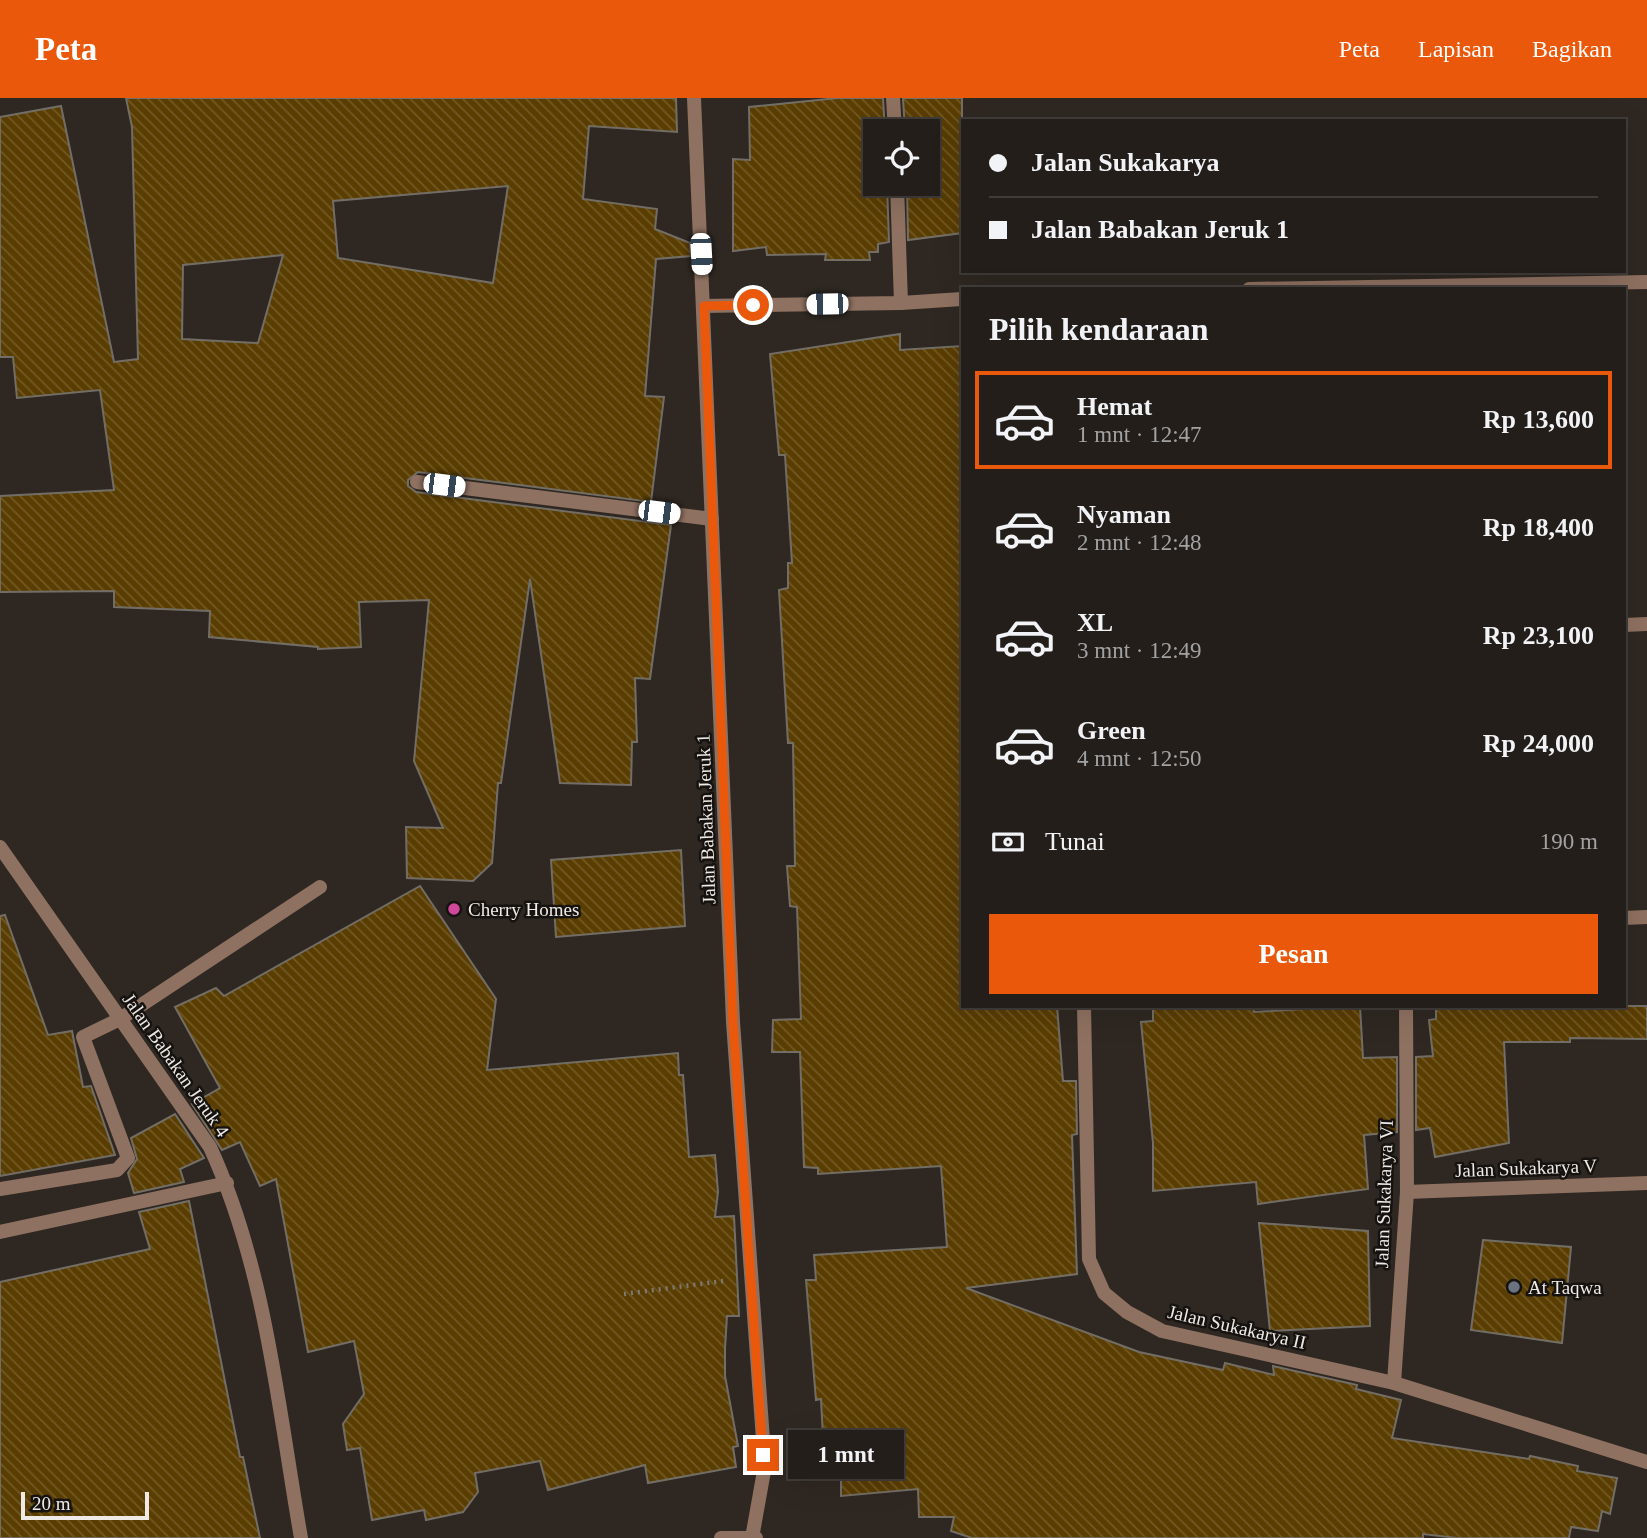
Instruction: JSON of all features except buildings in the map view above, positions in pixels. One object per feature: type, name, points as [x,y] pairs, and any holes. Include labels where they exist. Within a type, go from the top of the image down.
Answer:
[{"type":"street","name":"Jalan Babakan Jeruk 1","points":[[694,98],[733,1022],[764,1471],[753,1538]]},
{"type":"street","points":[[894,98],[895,119]]},
{"type":"street","points":[[897,196],[901,303]]},
{"type":"street","points":[[1363,287],[1647,282]]},
{"type":"street","points":[[704,306],[901,303],[961,299]]},
{"type":"street","points":[[417,482],[712,519]]},
{"type":"street","points":[[1626,625],[1647,624]]},
{"type":"street","name":"Jalan Babakan Jeruk 4","points":[[0,847],[210,1147],[227,1183],[256,1280],[301,1538]]},
{"type":"street","points":[[0,1189],[117,1170],[124,1166],[128,1158],[83,1037],[120,1019],[320,887]]},
{"type":"street","points":[[1626,918],[1647,917]]},
{"type":"street","name":"Jalan Sukakarya II","points":[[1084,1008],[1089,1259],[1104,1293],[1127,1312],[1162,1331],[1394,1383],[1647,1462]]},
{"type":"street","name":"Jalan Sukakarya VI","points":[[1394,1383],[1407,1192],[1405,1008]]},
{"type":"street","points":[[0,1232],[227,1183]]},
{"type":"street","name":"Jalan Sukakarya V","points":[[1407,1192],[1647,1184]]},
{"type":"street","points":[[721,1538],[753,1538]]},
{"type":"path","points":[[624,1294],[752,1277]]},
{"type":"place","name":"Cherry Homes","points":[[454,909]]},
{"type":"place","name":"At Taqwa","points":[[1514,1287]]},
{"type":"route","points":[[753,305],[704,306],[733,1022],[763,1455]]}]
